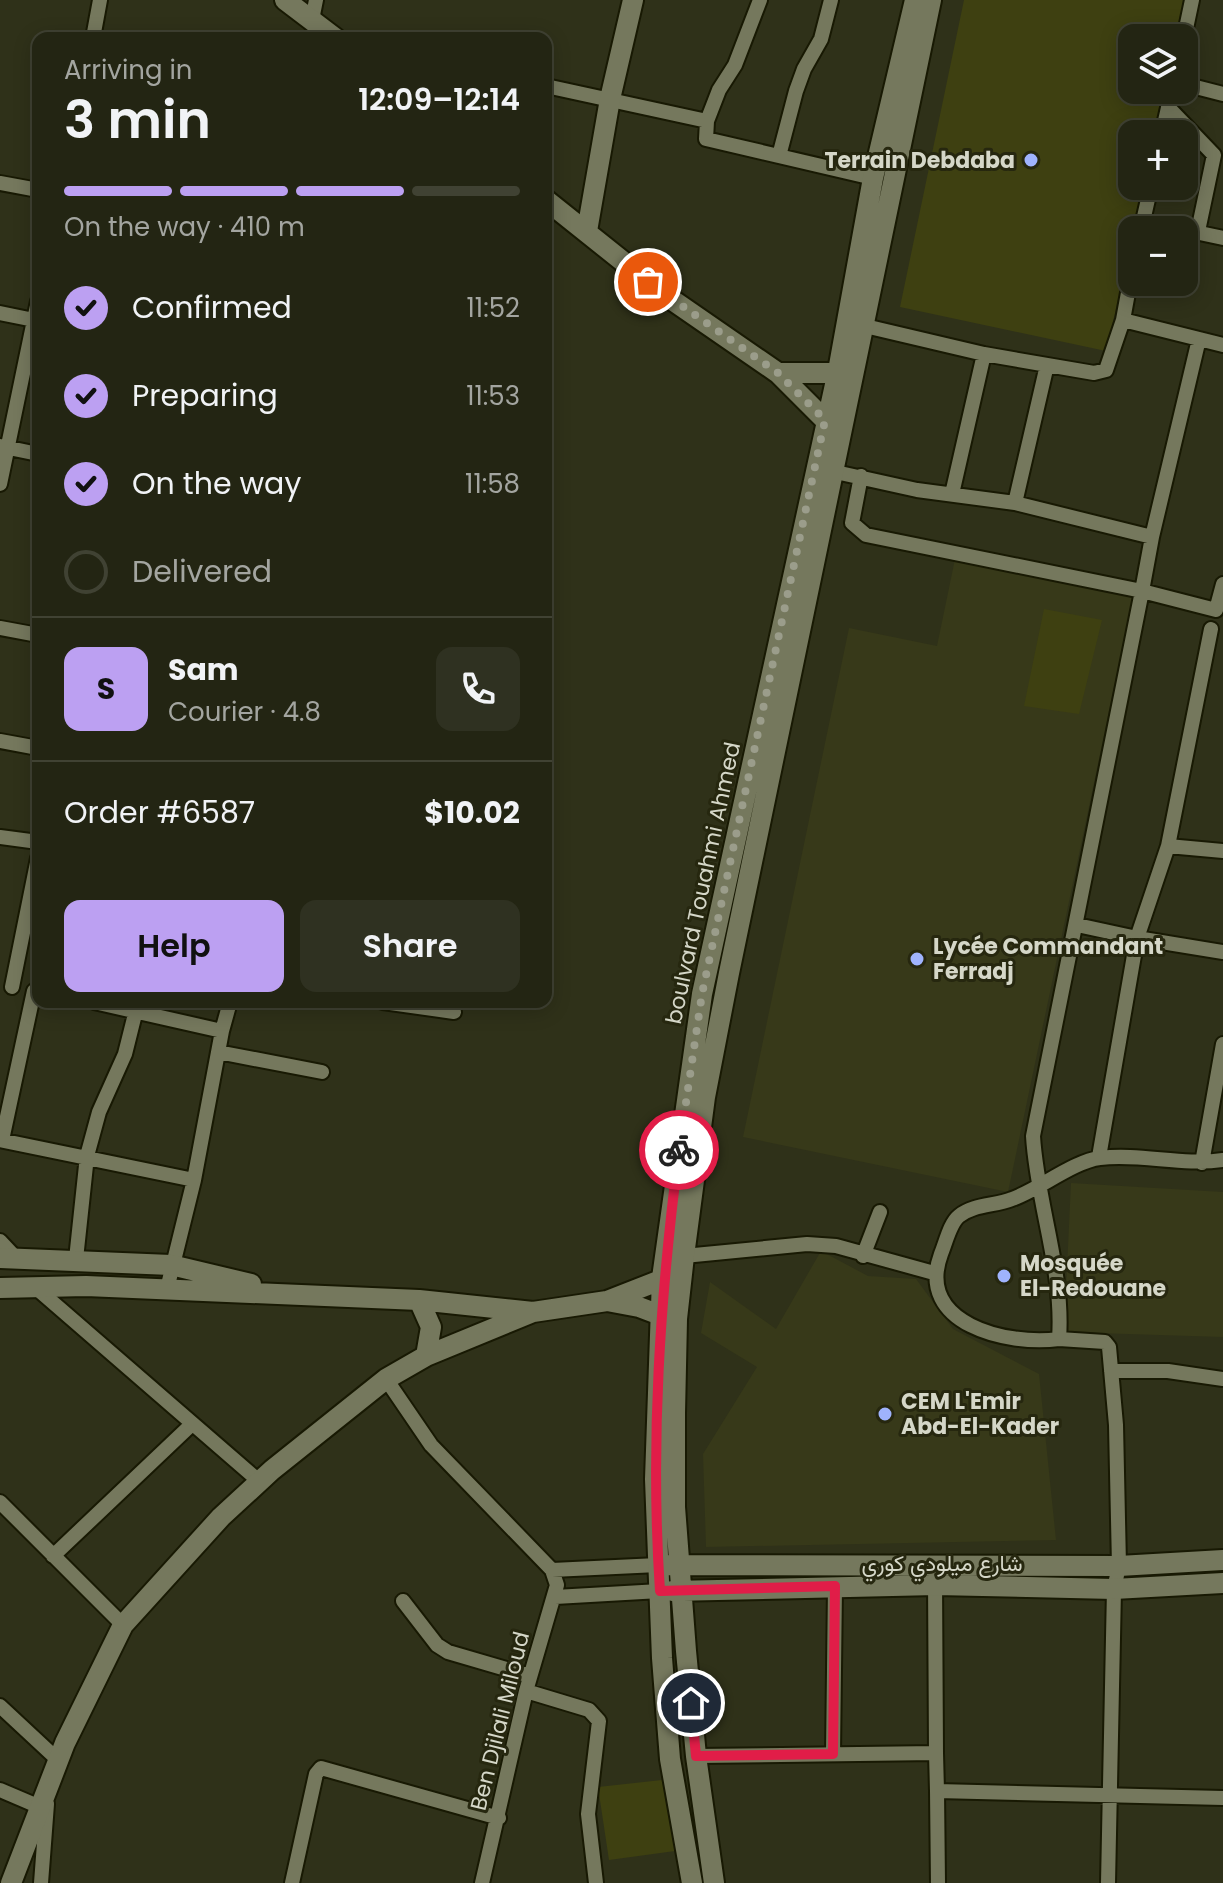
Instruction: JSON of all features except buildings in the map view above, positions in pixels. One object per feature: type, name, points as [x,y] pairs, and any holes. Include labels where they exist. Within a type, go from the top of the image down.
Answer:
[{"type":"main road","points":[[285,0],[314,10],[330,32]]},
{"type":"main road","points":[[587,231],[610,99],[633,0]]},
{"type":"main road","name":"boulvard Touahmi Ahmed","points":[[672,1277],[684,1256],[705,1097],[729,973],[740,867],[845,372],[873,178],[916,1]]},
{"type":"main road","name":"boulvard Touahmi Ahmed","points":[[845,372],[865,326],[916,1]]},
{"type":"main road","points":[[552,205],[665,295],[778,373],[833,422]]},
{"type":"main road","points":[[778,373],[845,372]]},
{"type":"main road","name":"boulvard Touahmi Ahmed","points":[[692,1883],[670,1759],[655,1479],[688,1083],[708,969],[740,867],[831,471],[833,422]]},
{"type":"main road","points":[[708,969],[729,973]]},
{"type":"main road","points":[[8,1258],[171,1265],[298,1295]]},
{"type":"main road","points":[[11,1883],[58,1760],[123,1625],[221,1517],[315,1434],[386,1379],[426,1356],[533,1312],[607,1301],[672,1277]]},
{"type":"main road","points":[[0,1288],[167,1289],[419,1300],[533,1312]]},
{"type":"main road","points":[[419,1300],[431,1327],[426,1356]]},
{"type":"main road","points":[[607,1301],[668,1317]]},
{"type":"main road","name":"boulvard Touahmi Ahmed","points":[[668,1317],[675,1507],[696,1756],[714,1883]]},
{"type":"main road","name":"شارع ميلودي كوري","points":[[658,1565],[1119,1566],[1223,1560]]},
{"type":"main road","name":"شارع ميلودي كوري","points":[[660,1591],[936,1585],[1114,1589],[1223,1583]]},
{"type":"street","points":[[94,32],[100,0]]},
{"type":"street","points":[[760,0],[757,13],[747,27],[735,65],[723,81],[707,121],[705,137],[710,143],[873,178]]},
{"type":"street","points":[[779,156],[800,80],[821,39],[831,0]]},
{"type":"street","points":[[1187,24],[1192,0]]},
{"type":"street","points":[[552,87],[707,121]]},
{"type":"street","points":[[1198,88],[1223,94]]},
{"type":"street","points":[[1165,120],[1169,104]]},
{"type":"street","points":[[1168,107],[1214,155],[1198,231],[1223,238]]},
{"type":"street","points":[[0,183],[32,189]]},
{"type":"street","points":[[865,326],[984,354],[1094,373],[1106,370],[1123,320],[1127,296]]},
{"type":"street","points":[[0,313],[32,320]]},
{"type":"street","points":[[1123,320],[1223,345]]},
{"type":"street","points":[[0,484],[4,447],[32,328]]},
{"type":"street","points":[[1059,1339],[1058,1285],[1037,1187],[1033,1136],[1036,1109],[1077,925],[1152,537],[1199,339]]},
{"type":"street","points":[[952,494],[984,354]]},
{"type":"street","points":[[1015,503],[1047,365]]},
{"type":"street","points":[[4,447],[32,453]]},
{"type":"street","points":[[831,471],[1015,503],[1152,537]]},
{"type":"street","points":[[861,476],[852,523],[866,535],[1142,591],[1216,610]]},
{"type":"street","points":[[1099,1157],[1137,938],[1168,846],[1217,631],[1216,610],[1223,584]]},
{"type":"street","points":[[0,628],[32,634]]},
{"type":"street","points":[[0,741],[32,747]]},
{"type":"street","points":[[0,837],[32,841]]},
{"type":"street","points":[[1168,846],[1223,851]]},
{"type":"street","points":[[32,909],[6,986],[32,990]]},
{"type":"street","points":[[1077,925],[1223,952]]},
{"type":"street","points":[[32,1008],[1,1140],[194,1180]]},
{"type":"street","points":[[126,1008],[222,1031]]},
{"type":"street","points":[[167,1289],[194,1180],[228,1008]]},
{"type":"street","points":[[426,1008],[454,1012]]},
{"type":"street","points":[[76,1259],[87,1156],[99,1112],[125,1054],[136,1010]]},
{"type":"street","points":[[1202,1163],[1223,1044]]},
{"type":"street","points":[[218,1052],[322,1072]]},
{"type":"street","points":[[1108,1883],[1107,1796],[1114,1589],[1119,1566],[1109,1347],[1105,1342],[1059,1339],[1040,1342],[1013,1338],[971,1326],[944,1303],[934,1273],[956,1217],[1037,1187],[1099,1157],[1202,1163],[1223,1160]]},
{"type":"street","points":[[863,1256],[880,1212]]},
{"type":"street","points":[[0,1241],[8,1258]]},
{"type":"street","points":[[684,1256],[807,1244],[836,1246],[863,1256],[934,1273]]},
{"type":"street","points":[[35,1287],[260,1482]]},
{"type":"street","points":[[1111,1371],[1168,1371],[1223,1379]]},
{"type":"street","points":[[386,1379],[431,1445],[552,1570],[658,1565]]},
{"type":"street","points":[[53,1556],[191,1425]]},
{"type":"street","points":[[0,1502],[123,1625]]},
{"type":"street","points":[[934,1564],[938,1883]]},
{"type":"street","name":"Ben Djilali Miloud","points":[[482,1883],[526,1691],[555,1597],[557,1585],[552,1570]]},
{"type":"street","points":[[833,1754],[835,1586]]},
{"type":"street","points":[[555,1597],[660,1591]]},
{"type":"street","points":[[403,1601],[437,1645],[448,1652],[530,1676]]},
{"type":"street","points":[[526,1691],[589,1710],[599,1721],[588,1814],[596,1883]]},
{"type":"street","points":[[0,1706],[58,1760]]},
{"type":"street","points":[[696,1756],[936,1753]]},
{"type":"street","points":[[292,1883],[316,1774],[321,1768],[499,1818]]},
{"type":"street","points":[[41,1883],[49,1783]]},
{"type":"street","points":[[0,1790],[40,1807]]},
{"type":"street","points":[[937,1791],[1223,1798]]},
{"type":"shaded area","name":"Terrain Debdaba","points":[[964,0],[1188,0],[1182,24],[1118,24],[1118,104],[1164,104],[1160,120],[1118,120],[1118,200],[1142,200],[1138,216],[1118,216],[1119,296],[1106,351],[900,307]]},
{"type":"shaded area","name":"Lycée Commandant Ferradj","points":[[955,559],[1133,597],[1008,1192],[743,1137],[849,628],[937,646]]},
{"type":"shaded area","points":[[1044,609],[1102,620],[1079,714],[1024,706]]},
{"type":"shaded area","points":[[1071,1183],[1223,1192],[1223,1337],[1064,1332]]},
{"type":"shaded area","name":"CEM L'Emir Abd-El-Kader","points":[[821,1251],[868,1276],[916,1279],[953,1329],[1039,1374],[1056,1540],[706,1547],[703,1454],[757,1367],[701,1333],[710,1282],[776,1329]]},
{"type":"shaded area","points":[[662,1780],[675,1851],[609,1860],[598,1787]]},
{"type":"way so far","points":[[648,282],[778,373],[825,420],[702,994],[679,1150]]},
{"type":"place","name":"Terrain Debdaba","points":[[1031,160]]},
{"type":"place","name":"Lycée Commandant Ferradj","points":[[917,959]]},
{"type":"place","name":"Mosquée El-Redouane","points":[[1004,1276]]},
{"type":"place","name":"CEM L'Emir Abd-El-Kader","points":[[885,1414]]},
{"type":"route","points":[[679,1150],[659,1315],[655,1479],[660,1591],[835,1586],[833,1754],[696,1756],[691,1703]]}]
